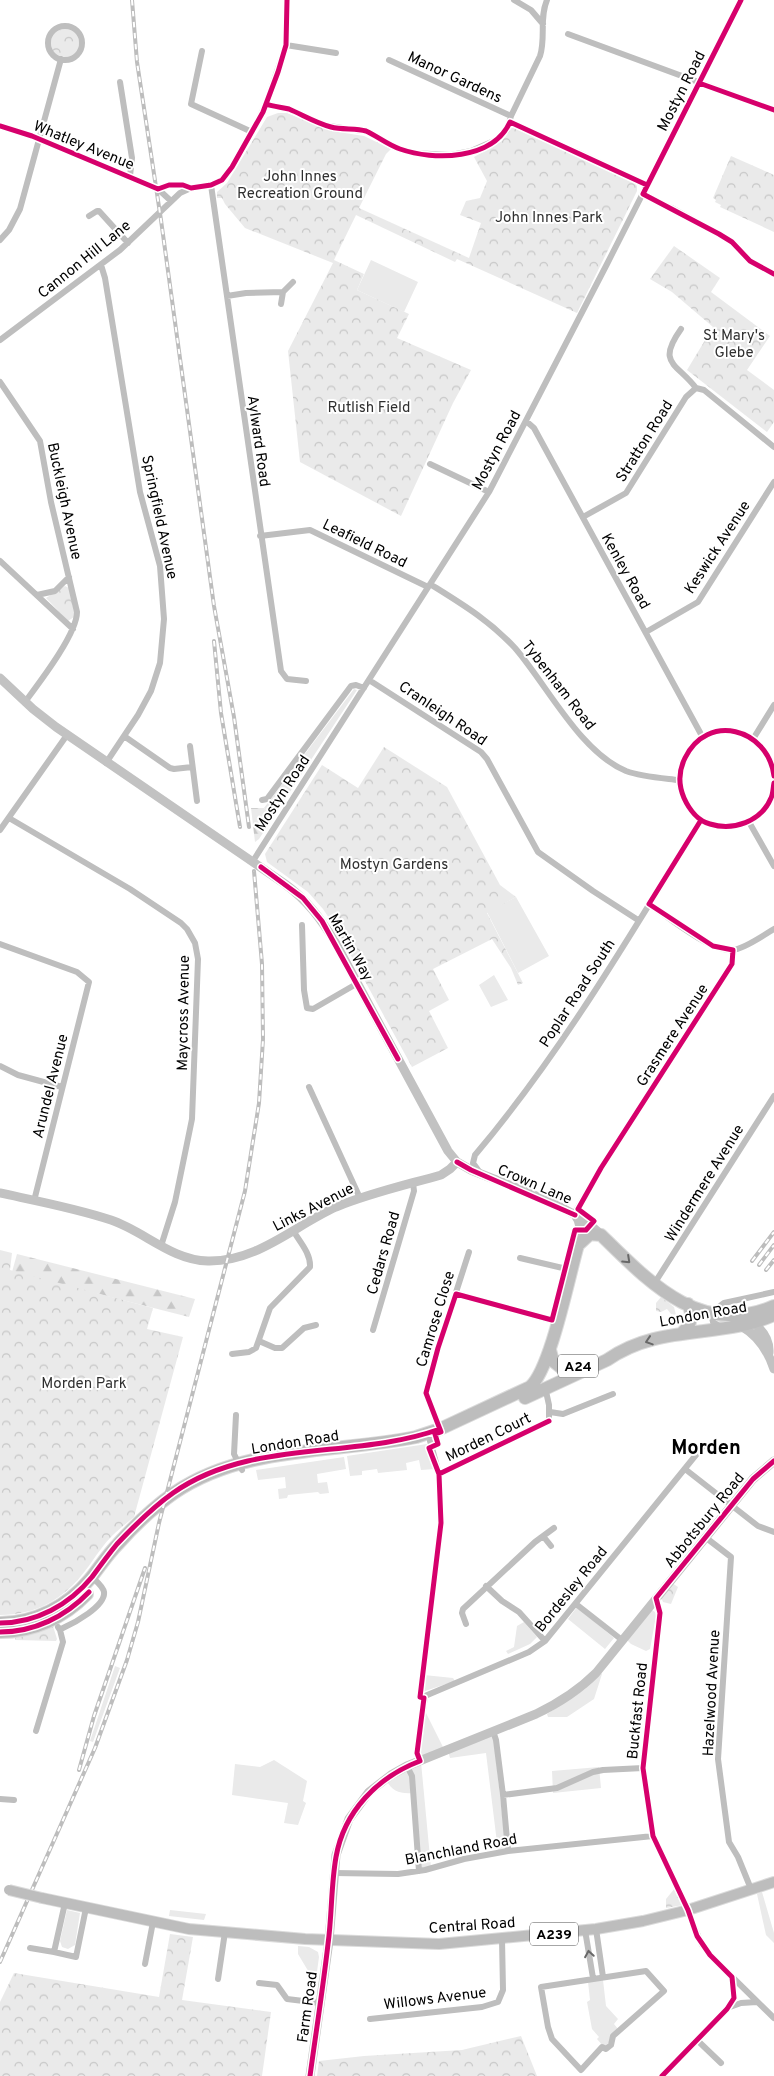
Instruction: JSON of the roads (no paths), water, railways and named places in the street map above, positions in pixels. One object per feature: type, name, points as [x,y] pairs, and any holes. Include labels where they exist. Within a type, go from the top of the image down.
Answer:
[{"type":"highway","points":[[578,1245],[590,1234],[601,1235]]},
{"type":"highway","name":"Crown Lane","points":[[601,1235],[654,1284],[688,1304],[711,1314]]},
{"type":"highway","name":"A24","points":[[542,1377],[578,1245]]},
{"type":"highway","points":[[683,1332],[691,1319],[691,1310],[688,1304]]},
{"type":"highway","name":"London Road","points":[[711,1314],[754,1323],[773,1312]]},
{"type":"highway","name":"London Road","points":[[240,1467],[430,1440],[486,1417],[542,1377],[607,1360],[616,1354],[655,1339],[683,1332],[723,1328],[773,1312]]},
{"type":"highway","name":"A24","points":[[550,1350],[553,1361],[564,1369],[573,1368],[616,1354]]},
{"type":"highway","name":"London Road","points":[[0,1632],[24,1630],[55,1620],[75,1594],[95,1579],[117,1544],[173,1493],[209,1474],[288,1454],[416,1437],[440,1429],[530,1387],[542,1377]]},
{"type":"highway","name":"London Road","points":[[0,1623],[28,1619],[55,1620]]},
{"type":"main road","name":"Central Road","points":[[5,1890],[153,1922],[225,1932],[329,1940],[439,1944],[591,1930],[643,1921],[688,1910],[774,1882]]},
{"type":"street","name":"Cannon Hill Lane","points":[[0,340],[101,265],[185,190],[211,185],[224,178],[252,132],[266,104],[286,45],[287,0]]},
{"type":"street","points":[[514,0],[531,10],[543,24]]},
{"type":"street","points":[[390,145],[423,154],[451,155],[465,153],[488,145],[503,135],[534,72],[542,51],[546,0]]},
{"type":"street","name":"Mostyn Road","points":[[253,861],[489,492],[741,0]]},
{"type":"street","points":[[531,10],[544,7]]},
{"type":"street","points":[[70,27],[81,37],[82,48],[76,56],[66,60],[61,59],[51,53],[48,41],[58,28],[70,27]]},
{"type":"street","points":[[568,34],[774,110]]},
{"type":"street","points":[[286,45],[336,53]]},
{"type":"street","points":[[202,51],[192,104],[194,107],[252,132]]},
{"type":"street","points":[[0,240],[9,230],[20,209],[61,59]]},
{"type":"street","name":"Manor Gardens","points":[[389,60],[511,116]]},
{"type":"street","points":[[120,82],[132,158],[130,176]]},
{"type":"street","points":[[266,104],[291,110],[328,126],[362,131]]},
{"type":"street","name":"Whatley Avenue","points":[[0,126],[39,139],[130,176],[158,189],[171,201]]},
{"type":"street","points":[[575,151],[647,185]]},
{"type":"street","name":"Aylward Road","points":[[211,185],[280,671],[283,676],[291,680],[306,681]]},
{"type":"street","points":[[672,208],[728,239],[750,261],[772,275]]},
{"type":"street","points":[[89,216],[96,211],[100,211],[128,242]]},
{"type":"street","name":"Springfield Avenue","points":[[101,265],[140,492],[160,566],[163,597],[163,643],[158,672],[147,699],[106,762]]},
{"type":"street","points":[[282,304],[283,292],[293,282]]},
{"type":"street","points":[[227,296],[246,293],[283,292]]},
{"type":"street","points":[[681,329],[671,344],[669,355],[675,367],[696,388],[704,390],[774,447]]},
{"type":"street","name":"Buckleigh Avenue","points":[[0,382],[40,441],[51,502],[77,612],[72,629],[25,702]]},
{"type":"street","name":"Stratton Road","points":[[583,517],[626,493],[686,398],[696,388]]},
{"type":"street","name":"Kenley Road","points":[[526,421],[534,428],[702,736]]},
{"type":"street","points":[[430,464],[489,492]]},
{"type":"street","name":"Keswick Avenue","points":[[646,632],[698,602],[774,482]]},
{"type":"street","name":"Leafield Road","points":[[260,536],[310,530],[429,586]]},
{"type":"street","points":[[0,561],[72,629]]},
{"type":"street","name":"Buckleigh Avenue","points":[[37,595],[55,591],[69,577]]},
{"type":"street","name":"Tybenham Road","points":[[429,586],[480,615],[492,625],[521,656],[577,731],[610,761],[632,773],[678,780]]},
{"type":"street","name":"Martin Way","points":[[0,678],[25,702],[67,735],[253,861],[295,891],[312,908],[335,942],[448,1151],[456,1162]]},
{"type":"street","name":"Cranleigh Road","points":[[369,680],[481,752],[487,759],[538,852],[638,920]]},
{"type":"street","name":"Mostyn Road","points":[[262,800],[267,799],[351,686],[356,685],[364,688]]},
{"type":"street","points":[[753,739],[774,705]]},
{"type":"street","points":[[774,776],[772,765],[765,750],[753,739],[743,734],[729,731],[702,736],[689,750],[680,767],[678,780],[680,790],[688,806],[701,820],[714,826],[731,828],[749,822],[762,812],[771,798],[774,784]]},
{"type":"street","points":[[0,830],[67,735]]},
{"type":"street","points":[[124,736],[170,768],[192,767]]},
{"type":"street","points":[[190,746],[198,800]]},
{"type":"street","name":"Maycross Avenue","points":[[9,818],[106,874],[163,910],[187,929],[195,942],[198,959],[192,1119],[174,1202],[161,1246]]},
{"type":"street","name":"Poplar Road South","points":[[481,1174],[473,1163],[473,1158],[553,1054],[701,820]]},
{"type":"street","points":[[749,822],[774,866]]},
{"type":"street","points":[[649,904],[712,946],[733,950],[774,929]]},
{"type":"street","points":[[302,925],[305,1003],[307,1008],[312,1008],[358,983]]},
{"type":"street","name":"Arundel Avenue","points":[[0,944],[77,972],[86,978],[89,984],[34,1201]]},
{"type":"street","name":"Grasmere Avenue","points":[[575,1215],[601,1168],[732,964],[733,950]]},
{"type":"street","points":[[0,1066],[18,1076],[62,1087]]},
{"type":"street","points":[[309,1087],[360,1198]]},
{"type":"street","name":"Windermere Avenue","points":[[654,1284],[774,1096]]},
{"type":"street","name":"Links Avenue","points":[[161,1246],[178,1255],[206,1261],[242,1255],[294,1232],[332,1209],[360,1198],[445,1173],[456,1162]]},
{"type":"street","name":"Crown Lane","points":[[456,1162],[575,1215],[591,1225],[601,1235]]},
{"type":"street","name":"Cedars Road","points":[[373,1330],[414,1191],[413,1182]]},
{"type":"street","points":[[0,1193],[111,1220],[136,1231],[161,1246]]},
{"type":"street","points":[[575,1215],[580,1223],[578,1245]]},
{"type":"street","points":[[232,1354],[253,1351],[259,1341],[270,1308],[310,1267],[310,1259],[294,1232]]},
{"type":"street","name":"Camrose Close","points":[[426,1393],[469,1252]]},
{"type":"street","points":[[520,1258],[571,1270]]},
{"type":"street","points":[[723,1328],[713,1322],[711,1314],[724,1303],[774,1292]]},
{"type":"street","points":[[456,1294],[558,1322]]},
{"type":"street","points":[[766,1336],[767,1323],[773,1312]]},
{"type":"street","points":[[740,1321],[756,1336],[769,1355],[774,1370]]},
{"type":"street","points":[[754,1323],[766,1336],[770,1347],[769,1355]]},
{"type":"street","points":[[259,1341],[275,1348],[282,1348],[304,1328],[316,1325]]},
{"type":"street","points":[[542,1377],[550,1412],[563,1414],[613,1394]]},
{"type":"street","name":"Morden Court","points":[[430,1440],[438,1470],[441,1473],[549,1421],[550,1412]]},
{"type":"street","points":[[236,1415],[234,1454],[240,1467]]},
{"type":"street","name":"Bordesley Road","points":[[420,1761],[417,1753],[425,1696],[529,1652],[545,1641],[704,1445]]},
{"type":"street","name":"Abbotsbury Road","points":[[329,1940],[336,1855],[349,1820],[370,1792],[379,1783],[407,1766],[536,1714],[569,1697],[596,1672],[731,1506],[754,1479],[774,1461]]},
{"type":"street","points":[[685,1469],[758,1526],[774,1532]]},
{"type":"street","points":[[466,1624],[462,1609],[554,1528]]},
{"type":"street","points":[[543,1536],[551,1546]]},
{"type":"street","name":"Hazelwood Avenue","points":[[705,1537],[731,1557],[718,1759],[729,1842],[738,1857],[751,1889]]},
{"type":"street","points":[[55,1620],[72,1624],[96,1607],[104,1596],[104,1591],[95,1579]]},
{"type":"street","points":[[486,1586],[502,1601],[519,1612],[545,1641]]},
{"type":"street","name":"Buckfast Road","points":[[656,1598],[660,1613],[643,1768],[652,1836],[688,1910],[702,1945],[732,1978],[774,2018]]},
{"type":"street","points":[[576,1604],[622,1640]]},
{"type":"street","points":[[36,1731],[63,1642],[55,1620]]},
{"type":"street","points":[[493,1731],[496,1740],[503,1795],[508,1851]]},
{"type":"street","points":[[407,1766],[412,1776],[419,1871]]},
{"type":"street","points":[[503,1795],[557,1788],[593,1772],[603,1770],[643,1768]]},
{"type":"street","points":[[0,1799],[14,1800]]},
{"type":"street","name":"Blanchland Road","points":[[334,1873],[375,1874],[419,1871],[464,1859],[508,1851],[652,1836]]},
{"type":"street","points":[[54,1952],[65,1903]]},
{"type":"street","points":[[30,1948],[76,1957],[86,1908]]},
{"type":"street","points":[[145,1964],[153,1922]]},
{"type":"street","points":[[591,1930],[603,1977]]},
{"type":"street","points":[[591,1930],[593,1978]]},
{"type":"street","points":[[218,1979],[225,1932]]},
{"type":"street","name":"Willows Avenue","points":[[370,2019],[482,2007],[498,2002],[503,1990],[502,1939]]},
{"type":"street","name":"Farm Road","points":[[310,2076],[329,1940]]},
{"type":"street","points":[[625,1965],[628,1973]]},
{"type":"street","points":[[575,2076],[581,2070],[602,2047],[606,2049],[611,2046],[612,2036],[664,1991],[646,1971],[541,1987],[550,2036],[555,2044],[581,2070]]},
{"type":"street","points":[[662,2076],[727,2009],[734,1998],[732,1978]]},
{"type":"street","points":[[259,1982],[277,1985],[287,1999],[320,2004]]},
{"type":"street","points":[[727,2009],[738,2003],[757,2002]]},
{"type":"street","points":[[698,2040],[721,2063]]},
{"type":"railway","points":[[132,0],[137,62],[161,220],[214,606],[234,717],[249,827]]},
{"type":"railway","points":[[214,641],[221,713],[240,827]]},
{"type":"railway","points":[[0,1962],[95,1748],[127,1660],[138,1622],[159,1523],[245,1191],[259,1103],[263,1039],[262,964],[254,871]]},
{"type":"railway","points":[[752,1261],[774,1232]]},
{"type":"railway","points":[[759,1265],[774,1245]]},
{"type":"railway","points":[[766,1270],[774,1260]]},
{"type":"railway","points":[[79,1770],[94,1716],[145,1568]]},
{"type":"district","name":"Morden","points":[[706,1447]]},
{"type":"park label","name":"John Innes Recreation Ground","points":[[300,184]]},
{"type":"park label","name":"John Innes Park","points":[[549,217]]},
{"type":"park label","name":"St Mary's Glebe","points":[[734,344]]},
{"type":"park label","name":"Rutlish Field","points":[[369,407]]},
{"type":"park label","name":"Mostyn Gardens","points":[[394,864]]},
{"type":"park label","name":"Morden Park","points":[[84,1383]]}]
